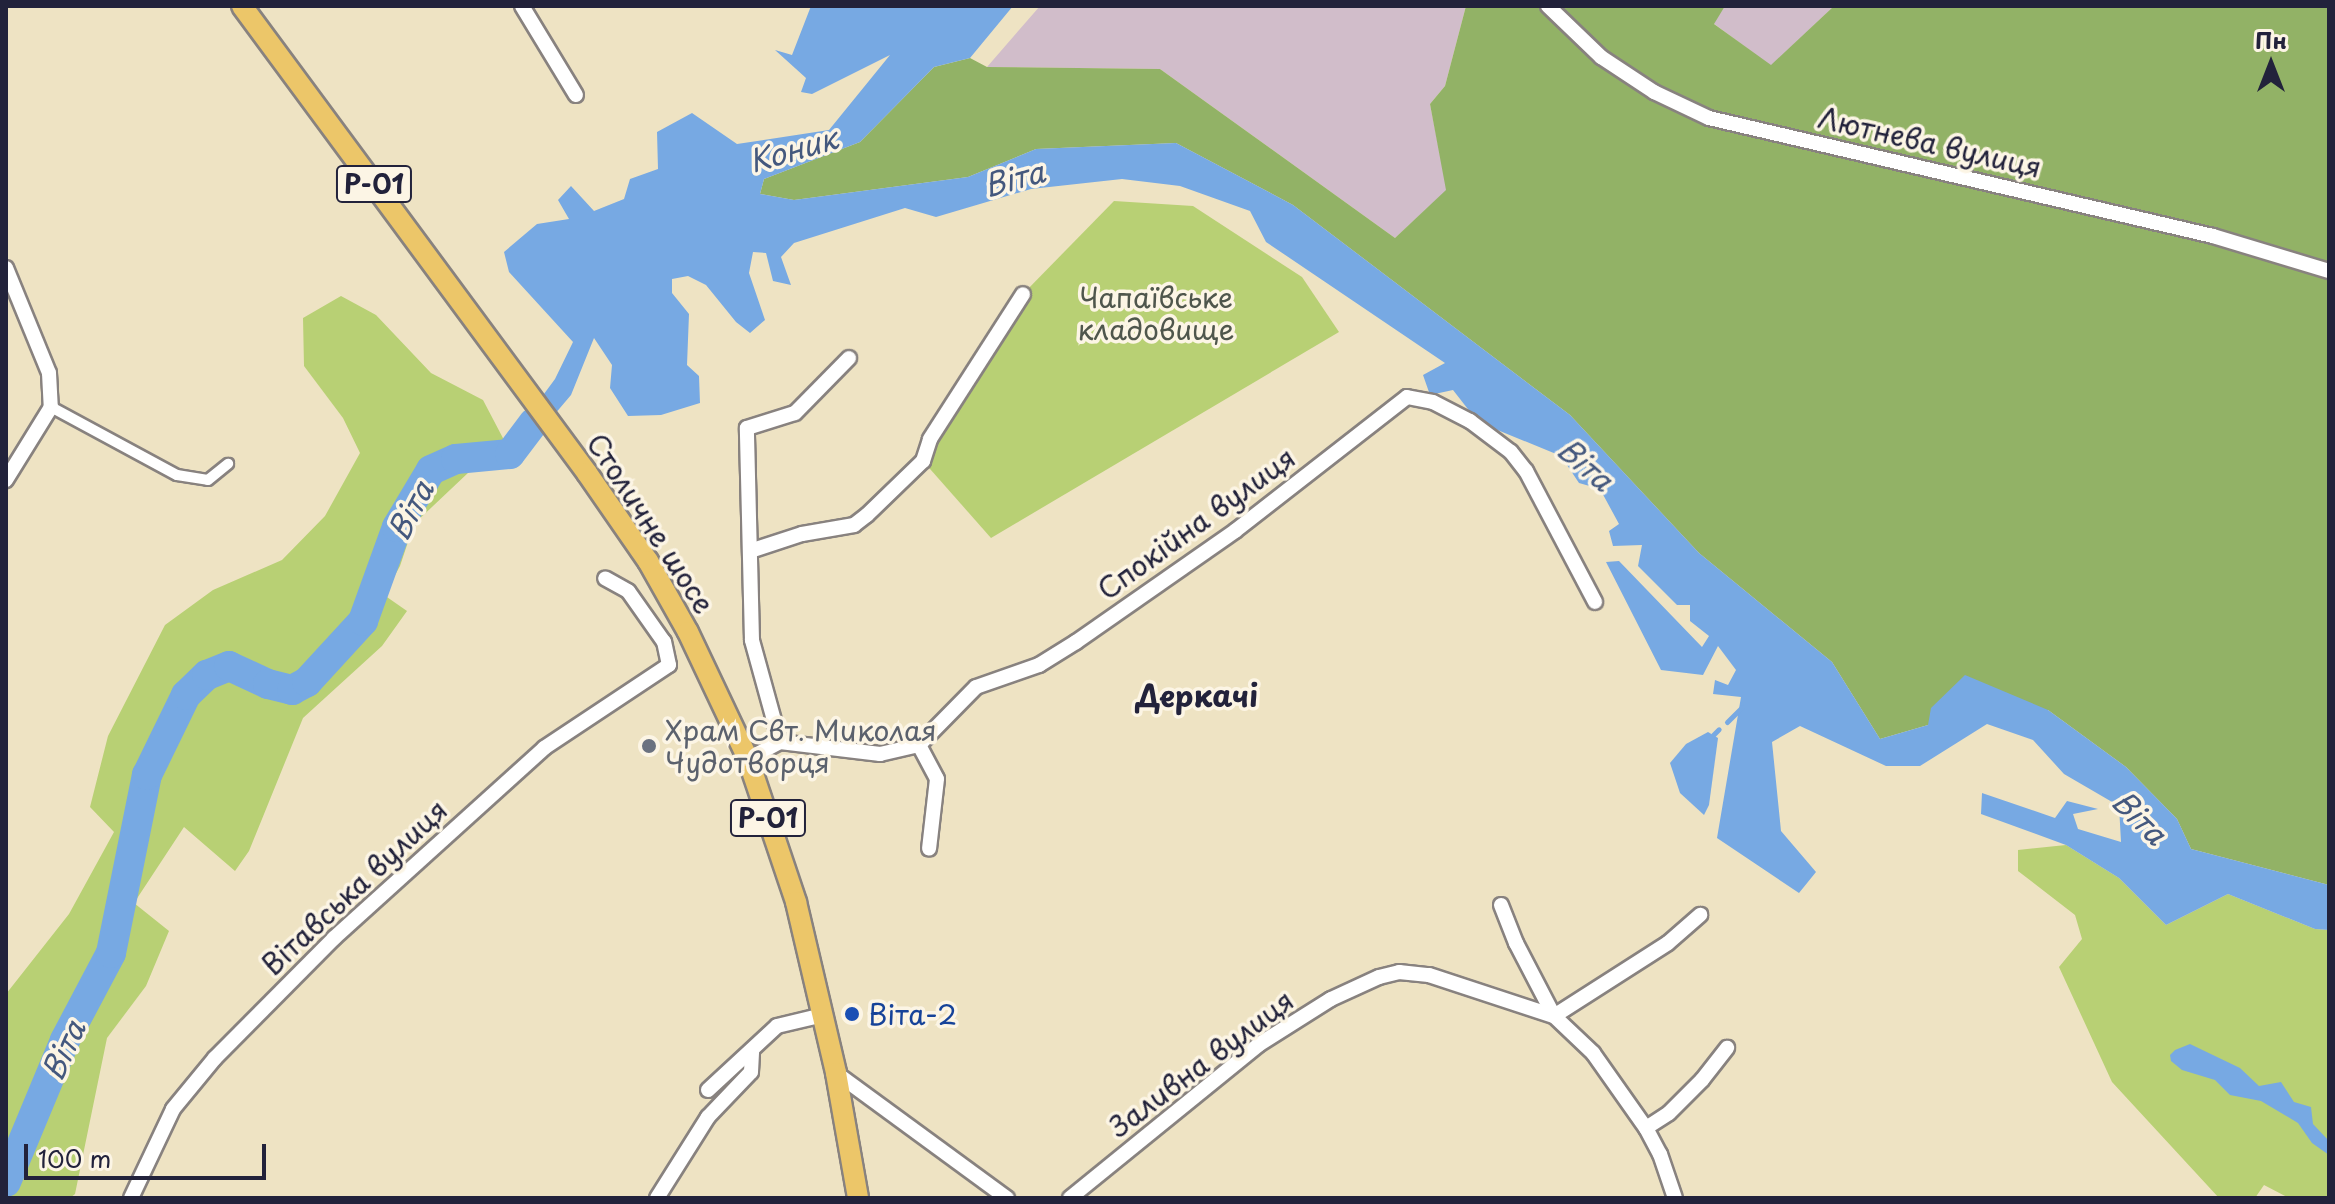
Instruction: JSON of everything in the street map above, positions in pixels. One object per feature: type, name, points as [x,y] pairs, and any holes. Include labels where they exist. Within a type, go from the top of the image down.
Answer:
[{"type":"main road","name":"Столичне шосе","points":[[242,6],[587,473],[648,561],[688,632],[748,759],[796,902],[836,1073],[858,1198]]},
{"type":"street","points":[[522,6],[576,95]]},
{"type":"street","name":"Лютнева вулиця","points":[[1548,6],[1601,57],[1654,92],[1709,118],[2213,236],[2329,271]]},
{"type":"street","points":[[6,268],[49,373],[51,407],[6,480]]},
{"type":"street","points":[[750,551],[802,534],[854,525],[867,515],[923,461],[930,439],[1023,294]]},
{"type":"street","points":[[780,742],[752,640],[747,428],[795,413],[849,358]]},
{"type":"street","name":"Спокійна вулиця","points":[[919,745],[976,687],[1039,665],[1076,642],[1235,531],[1407,397],[1433,402],[1470,421],[1511,452],[1526,471],[1595,602]]},
{"type":"street","points":[[51,407],[177,475],[208,480],[228,464]]},
{"type":"street","name":"Вітавська вулиця","points":[[131,1198],[173,1109],[215,1058],[334,938],[544,748],[669,665],[664,642],[628,591],[605,578]]},
{"type":"street","points":[[748,759],[780,742],[880,754],[898,753],[919,745],[937,779],[929,849]]},
{"type":"street","points":[[1501,905],[1516,943],[1554,1016],[1593,1053],[1646,1128],[1660,1154],[1675,1198]]},
{"type":"street","points":[[1554,1016],[1668,943],[1700,915]]},
{"type":"street","name":"Заливна вулиця","points":[[1070,1198],[1258,1045],[1331,999],[1379,977],[1399,972],[1429,975],[1554,1016]]},
{"type":"street","points":[[708,1090],[777,1026],[823,1015]]},
{"type":"street","points":[[1646,1128],[1680,1102],[1727,1048]]},
{"type":"street","points":[[657,1198],[708,1117],[751,1072],[752,1050]]},
{"type":"street","points":[[836,1073],[1007,1198]]},
{"type":"shaded area","points":[[1040,6],[1466,6],[1445,86],[1430,104],[1447,190],[1395,238],[1160,69],[987,67]]},
{"type":"shaded area","points":[[1725,6],[1834,6],[1771,66],[1713,23]]},
{"type":"green space","points":[[1466,6],[1725,6],[1714,24],[1771,65],[1834,6],[2329,6],[2329,885],[2191,849],[2177,819],[2126,767],[2048,710],[1928,725],[1880,739],[1832,662],[1699,553],[1570,415],[1293,205],[1176,143],[1036,149],[968,177],[794,200],[760,194],[764,179],[860,142],[934,67],[970,58],[987,67],[1160,69],[1395,238],[1446,190],[1430,104],[1445,86]]},
{"type":"green space","name":"Чапаївське кладовище","points":[[1114,201],[1193,206],[1302,277],[1339,332],[991,538],[923,461],[1023,294]]},
{"type":"green space","points":[[341,296],[376,315],[431,373],[483,400],[515,461],[469,472],[414,524],[400,566],[384,595],[407,611],[382,646],[303,718],[249,851],[235,871],[184,827],[134,903],[169,931],[146,986],[107,1038],[75,1194],[70,1198],[6,1198],[6,994],[69,914],[114,832],[90,807],[108,736],[165,625],[213,590],[282,560],[325,516],[360,453],[343,418],[304,366],[303,318]]},
{"type":"green space","points":[[2066,845],[2119,878],[2166,925],[2228,894],[2315,929],[2329,930],[2329,1198],[2289,1198],[2264,1185],[2255,1198],[2219,1198],[2112,1082],[2059,967],[2082,939],[2075,915],[2018,871],[2018,850]]},
{"type":"water","name":"Коник","points":[[811,6],[1013,6],[970,58],[934,67],[860,142],[764,179],[760,194],[794,200],[968,177],[1036,149],[1176,143],[1293,205],[1570,415],[1699,553],[1832,662],[1880,739],[1928,725],[1931,708],[1965,675],[2048,710],[2126,767],[2177,819],[2191,849],[2329,885],[2329,930],[2315,929],[2228,894],[2166,925],[2119,878],[2066,845],[1981,814],[1982,793],[2055,818],[2067,801],[2098,809],[2073,814],[2078,829],[2121,842],[2119,806],[2064,774],[2033,740],[1987,724],[1920,766],[1886,766],[1800,726],[1772,742],[1781,831],[1816,872],[1799,893],[1717,838],[1741,697],[1713,694],[1715,680],[1728,685],[1736,670],[1718,646],[1703,675],[1661,670],[1606,562],[1619,561],[1702,647],[1709,636],[1690,621],[1690,605],[1677,605],[1638,566],[1642,545],[1613,546],[1609,531],[1619,524],[1600,489],[1579,483],[1561,456],[1478,422],[1453,390],[1430,395],[1423,375],[1445,363],[1266,242],[1250,211],[1180,186],[1122,179],[1031,189],[936,217],[905,208],[794,243],[781,257],[791,285],[773,281],[766,253],[753,252],[749,273],[765,320],[750,333],[736,322],[706,285],[688,276],[672,279],[672,293],[689,314],[687,365],[699,376],[700,403],[661,415],[628,416],[610,388],[612,365],[594,338],[571,395],[515,461],[507,444],[555,379],[573,342],[509,272],[504,252],[537,224],[569,219],[558,200],[571,186],[594,211],[624,199],[630,179],[658,169],[657,132],[692,113],[737,144],[829,130],[890,55],[812,94],[801,92],[806,78],[775,50],[792,55]]},
{"type":"water","points":[[1708,732],[1718,738],[1709,805],[1704,815],[1680,793],[1670,763],[1686,744]]},
{"type":"water","points":[[2190,1044],[2240,1068],[2259,1086],[2281,1082],[2294,1102],[2311,1107],[2313,1124],[2329,1141],[2329,1155],[2312,1143],[2298,1123],[2261,1101],[2230,1095],[2215,1080],[2182,1070],[2171,1061],[2170,1055],[2175,1050]]},
{"type":"waterway","name":"Віта","points":[[6,1182],[65,1040],[111,953],[147,775],[186,695],[207,675],[229,666],[268,684],[292,690],[307,682],[363,621],[397,527],[431,470],[456,459],[510,454],[533,423]]},
{"type":"waterway","points":[[1727,722],[1742,707]]},
{"type":"waterway","points":[[1713,735],[1719,729]]},
{"type":"place","name":"Храм Свт. Миколая Чудотворця","points":[[649,746]]},
{"type":"place","name":"Віта-2","points":[[852,1014]]},
{"type":"district","name":"Деркачі","points":[[1197,695]]}]
